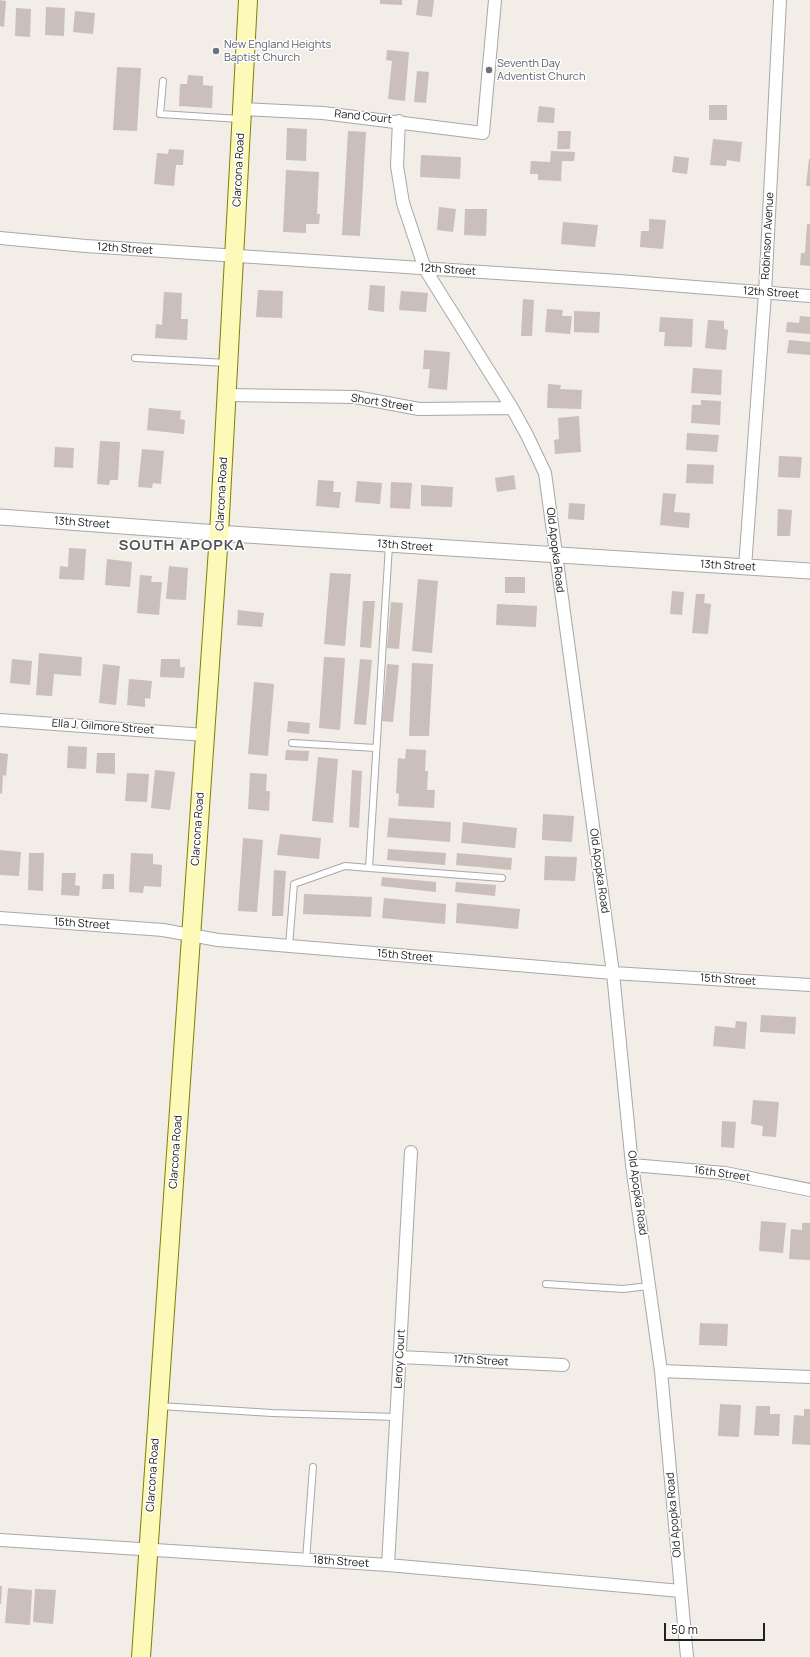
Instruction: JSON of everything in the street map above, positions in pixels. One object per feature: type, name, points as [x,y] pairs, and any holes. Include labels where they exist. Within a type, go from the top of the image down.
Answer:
[{"type":"main road","name":"Clarcona Road","points":[[141,1657],[219,534],[248,0]]},
{"type":"street","name":"Rand Court","points":[[242,114],[323,113],[399,121],[483,133],[495,0]]},
{"type":"street","name":"Robinson Avenue","points":[[745,567],[765,292],[780,0]]},
{"type":"street","name":"Old Apopka Road","points":[[399,121],[397,166],[403,203],[425,269],[512,408],[545,473],[612,972],[632,1166],[661,1371],[687,1657]]},
{"type":"street","name":"12th Street","points":[[0,238],[86,246],[619,281],[810,296]]},
{"type":"street","name":"Short Street","points":[[227,396],[355,397],[419,409],[512,408]]},
{"type":"street","name":"13th Street","points":[[0,517],[219,534],[810,571]]},
{"type":"street","name":"Ella J. Gilmore Street","points":[[0,720],[205,734]]},
{"type":"street","name":"15th Street","points":[[0,918],[163,930],[218,940],[289,946],[612,972],[810,985]]},
{"type":"street","name":"Leroy Court","points":[[388,1565],[411,1152]]},
{"type":"street","name":"16th Street","points":[[632,1166],[725,1173],[810,1190]]},
{"type":"street","name":"17th Street","points":[[400,1357],[563,1366]]},
{"type":"street","points":[[661,1371],[810,1377]]},
{"type":"street","name":"18th Street","points":[[0,1540],[388,1565],[681,1591]]},
{"type":"lane","points":[[163,81],[160,114],[242,114]]},
{"type":"lane","points":[[135,358],[229,363]]},
{"type":"lane","points":[[369,868],[389,545]]},
{"type":"lane","points":[[292,743],[376,748]]},
{"type":"lane","points":[[289,946],[294,884],[345,866],[502,878]]},
{"type":"lane","points":[[546,1284],[623,1289],[649,1286]]},
{"type":"lane","points":[[158,1406],[272,1413],[396,1417]]},
{"type":"lane","points":[[306,1560],[313,1467]]},
{"type":"building","points":[[0,0],[6,1],[4,27],[0,26]]},
{"type":"building","points":[[380,0],[402,0],[402,5],[380,4]]},
{"type":"building","points":[[418,0],[434,0],[432,17],[416,15]]},
{"type":"building","points":[[46,7],[65,8],[64,36],[45,35]]},
{"type":"building","points":[[16,8],[31,9],[30,37],[15,36]]},
{"type":"building","points":[[75,11],[95,13],[93,34],[73,32]]},
{"type":"building","points":[[387,50],[409,52],[405,101],[388,99],[392,61],[386,60]]},
{"type":"building","points":[[117,67],[141,68],[137,131],[113,130]]},
{"type":"building","points":[[417,71],[429,72],[426,103],[414,102]]},
{"type":"building","points":[[188,75],[203,76],[203,85],[213,86],[212,108],[179,106],[180,84],[187,84]]},
{"type":"building","points":[[709,105],[727,105],[727,120],[709,120]]},
{"type":"building","points":[[539,106],[555,108],[554,123],[537,122]]},
{"type":"building","points":[[287,128],[307,129],[306,161],[286,160]]},
{"type":"building","points":[[348,131],[366,132],[360,236],[342,235]]},
{"type":"building","points":[[558,131],[571,131],[570,149],[557,149]]},
{"type":"building","points":[[713,139],[742,142],[740,162],[727,160],[726,166],[710,165]]},
{"type":"building","points":[[169,149],[184,150],[183,165],[176,165],[174,186],[154,184],[157,153],[168,154]]},
{"type":"building","points":[[551,151],[575,152],[574,161],[562,161],[561,181],[538,180],[538,174],[530,174],[531,161],[550,162]]},
{"type":"building","points":[[421,155],[461,157],[460,179],[420,177]]},
{"type":"building","points":[[674,156],[689,158],[687,174],[672,172]]},
{"type":"building","points":[[809,159],[810,186],[806,186]]},
{"type":"building","points":[[286,170],[319,172],[317,214],[320,214],[319,224],[306,224],[306,233],[283,232]]},
{"type":"building","points":[[439,207],[456,209],[453,232],[437,230]]},
{"type":"building","points":[[465,209],[487,209],[486,236],[464,235]]},
{"type":"building","points":[[649,219],[666,220],[663,249],[640,247],[641,231],[649,231]]},
{"type":"building","points":[[563,222],[598,225],[595,247],[561,244]]},
{"type":"building","points":[[807,224],[810,224],[810,266],[800,265],[801,253],[805,253]]},
{"type":"building","points":[[370,285],[385,286],[384,312],[368,310]]},
{"type":"building","points":[[258,290],[283,291],[282,318],[256,317]]},
{"type":"building","points":[[401,291],[428,293],[426,312],[399,310]]},
{"type":"building","points":[[164,292],[182,293],[181,319],[188,319],[187,340],[155,338],[156,324],[162,325]]},
{"type":"building","points":[[523,299],[534,300],[532,336],[521,336]]},
{"type":"building","points":[[547,309],[563,310],[562,316],[572,316],[570,334],[545,332]]},
{"type":"building","points":[[574,311],[600,312],[599,333],[574,332]]},
{"type":"building","points":[[800,316],[810,317],[810,334],[786,332],[787,322],[799,323]]},
{"type":"building","points":[[660,317],[693,319],[692,347],[664,346],[665,332],[659,332]]},
{"type":"building","points":[[708,320],[724,321],[724,329],[728,330],[726,350],[705,348]]},
{"type":"building","points":[[789,340],[810,342],[810,355],[787,353]]},
{"type":"building","points":[[424,350],[450,352],[447,390],[428,388],[430,369],[423,369]]},
{"type":"building","points":[[693,368],[722,370],[721,395],[691,393]]},
{"type":"building","points":[[548,384],[561,385],[560,389],[582,390],[581,409],[547,408]]},
{"type":"building","points":[[701,400],[721,401],[720,425],[691,423],[692,405],[701,405]]},
{"type":"building","points":[[149,408],[181,411],[180,419],[185,420],[184,434],[147,430]]},
{"type":"building","points":[[579,416],[581,452],[555,454],[554,440],[559,439],[558,418]]},
{"type":"building","points":[[687,433],[719,435],[717,452],[686,450]]},
{"type":"building","points":[[100,441],[120,442],[118,480],[110,480],[109,485],[97,484]]},
{"type":"building","points":[[55,447],[74,448],[73,468],[54,467]]},
{"type":"building","points":[[142,449],[164,451],[161,484],[153,483],[152,488],[138,487]]},
{"type":"building","points":[[779,456],[802,457],[800,478],[778,477]]},
{"type":"building","points":[[687,464],[714,465],[713,484],[686,483]]},
{"type":"building","points":[[514,475],[516,489],[497,492],[495,478]]},
{"type":"building","points":[[318,480],[334,481],[333,492],[341,492],[339,508],[316,506]]},
{"type":"building","points":[[357,481],[382,483],[380,504],[355,502]]},
{"type":"building","points":[[391,482],[412,483],[410,509],[390,508]]},
{"type":"building","points":[[421,485],[453,487],[452,507],[421,506]]},
{"type":"building","points":[[663,493],[676,494],[674,512],[690,513],[689,528],[660,525]]},
{"type":"building","points":[[569,503],[585,504],[584,520],[568,519]]},
{"type":"building","points":[[778,509],[792,510],[790,536],[777,536]]},
{"type":"building","points":[[69,548],[86,549],[84,580],[59,579],[60,566],[68,567]]},
{"type":"building","points":[[107,559],[132,562],[130,587],[105,585]]},
{"type":"building","points":[[169,566],[188,568],[186,600],[166,599]]},
{"type":"building","points":[[330,573],[351,574],[345,646],[324,644]]},
{"type":"building","points":[[140,575],[152,576],[151,582],[162,582],[159,615],[137,613]]},
{"type":"building","points":[[505,577],[525,577],[525,593],[505,593]]},
{"type":"building","points":[[418,579],[438,581],[432,653],[412,651]]},
{"type":"building","points":[[672,591],[684,592],[682,615],[670,614]]},
{"type":"building","points":[[696,594],[705,594],[704,603],[711,604],[708,634],[692,633]]},
{"type":"building","points":[[363,601],[375,601],[371,648],[360,647]]},
{"type":"building","points":[[391,602],[403,603],[399,649],[387,648]]},
{"type":"building","points":[[497,604],[537,606],[536,627],[496,625]]},
{"type":"building","points":[[238,610],[264,613],[262,627],[237,625]]},
{"type":"building","points":[[39,653],[82,657],[81,676],[54,674],[52,696],[36,695]]},
{"type":"building","points":[[324,657],[345,658],[340,730],[319,728]]},
{"type":"building","points":[[12,659],[32,661],[30,685],[10,683]]},
{"type":"building","points":[[161,659],[180,659],[180,667],[185,667],[184,678],[160,677]]},
{"type":"building","points":[[360,659],[372,660],[366,725],[354,724]]},
{"type":"building","points":[[412,663],[433,664],[429,736],[409,736]]},
{"type":"building","points":[[103,664],[120,666],[116,705],[99,703]]},
{"type":"building","points":[[387,664],[399,665],[393,722],[382,721]]},
{"type":"building","points":[[129,679],[152,681],[150,699],[145,698],[145,707],[127,705]]},
{"type":"building","points":[[254,682],[274,684],[268,756],[248,754]]},
{"type":"building","points":[[288,721],[310,723],[309,734],[287,732]]},
{"type":"building","points":[[68,746],[87,747],[86,769],[67,768]]},
{"type":"building","points":[[406,749],[426,750],[425,771],[428,771],[427,790],[435,790],[434,808],[398,806],[399,794],[396,793],[398,758],[405,759]]},
{"type":"building","points":[[286,750],[309,751],[308,761],[285,760]]},
{"type":"building","points":[[0,753],[8,754],[6,776],[3,775],[2,794],[0,793]]},
{"type":"building","points":[[97,753],[115,753],[115,774],[96,773]]},
{"type":"building","points":[[318,757],[338,759],[333,823],[312,821]]},
{"type":"building","points":[[155,770],[175,772],[170,810],[151,808]]},
{"type":"building","points":[[352,770],[362,771],[359,828],[349,827]]},
{"type":"building","points":[[127,773],[149,774],[147,802],[125,801]]},
{"type":"building","points":[[250,773],[267,774],[266,791],[270,791],[269,811],[248,809]]},
{"type":"building","points":[[543,814],[574,816],[572,842],[542,840]]},
{"type":"building","points":[[389,818],[451,822],[450,842],[387,837]]},
{"type":"building","points":[[463,822],[517,828],[515,848],[461,843]]},
{"type":"building","points":[[280,834],[321,838],[319,859],[277,855]]},
{"type":"building","points":[[243,838],[263,840],[257,912],[238,911]]},
{"type":"building","points":[[388,849],[446,853],[445,865],[387,860]]},
{"type":"building","points":[[0,850],[21,852],[19,876],[0,875]]},
{"type":"building","points":[[29,853],[44,853],[43,891],[28,890]]},
{"type":"building","points":[[131,853],[153,854],[153,864],[162,865],[161,887],[144,886],[143,893],[129,892]]},
{"type":"building","points":[[457,853],[512,858],[511,870],[456,865]]},
{"type":"building","points":[[545,856],[577,857],[575,881],[544,880]]},
{"type":"building","points":[[274,870],[286,871],[283,916],[272,916]]},
{"type":"building","points":[[62,873],[76,873],[75,885],[80,886],[79,896],[61,895]]},
{"type":"building","points":[[103,874],[114,874],[114,889],[102,889]]},
{"type":"building","points":[[382,877],[436,882],[436,892],[381,886]]},
{"type":"building","points":[[456,882],[496,885],[495,896],[455,892]]},
{"type":"building","points":[[304,894],[372,897],[371,917],[303,914]]},
{"type":"building","points":[[384,898],[446,904],[445,924],[382,918]]},
{"type":"building","points":[[457,903],[520,909],[518,929],[456,923]]},
{"type":"building","points":[[761,1015],[796,1017],[795,1034],[760,1032]]},
{"type":"building","points":[[736,1021],[747,1022],[745,1049],[713,1046],[715,1026],[735,1028]]},
{"type":"building","points":[[753,1100],[779,1102],[776,1137],[762,1136],[763,1126],[751,1124]]},
{"type":"building","points":[[722,1121],[736,1122],[734,1148],[721,1147]]},
{"type":"building","points":[[761,1221],[786,1223],[783,1253],[759,1251]]},
{"type":"building","points":[[802,1223],[810,1223],[810,1260],[789,1259],[791,1229],[802,1230]]},
{"type":"building","points":[[700,1323],[728,1324],[727,1346],[699,1345]]},
{"type":"building","points":[[720,1404],[741,1405],[739,1437],[718,1436]]},
{"type":"building","points":[[756,1406],[770,1406],[770,1414],[780,1414],[779,1436],[754,1435]]},
{"type":"building","points":[[804,1409],[810,1409],[810,1445],[792,1444],[794,1415],[804,1416]]},
{"type":"building","points":[[0,1586],[2,1586],[1,1604],[0,1604]]},
{"type":"building","points":[[8,1588],[32,1590],[30,1625],[5,1623]]},
{"type":"building","points":[[35,1589],[56,1590],[53,1624],[33,1622]]},
{"type":"place","name":"New England Heights Baptist Church","points":[[216,51]]},
{"type":"place","name":"Seventh Day Adventist Church","points":[[489,70]]},
{"type":"district","name":"SOUTH APOPKA","points":[[182,546]]}]
